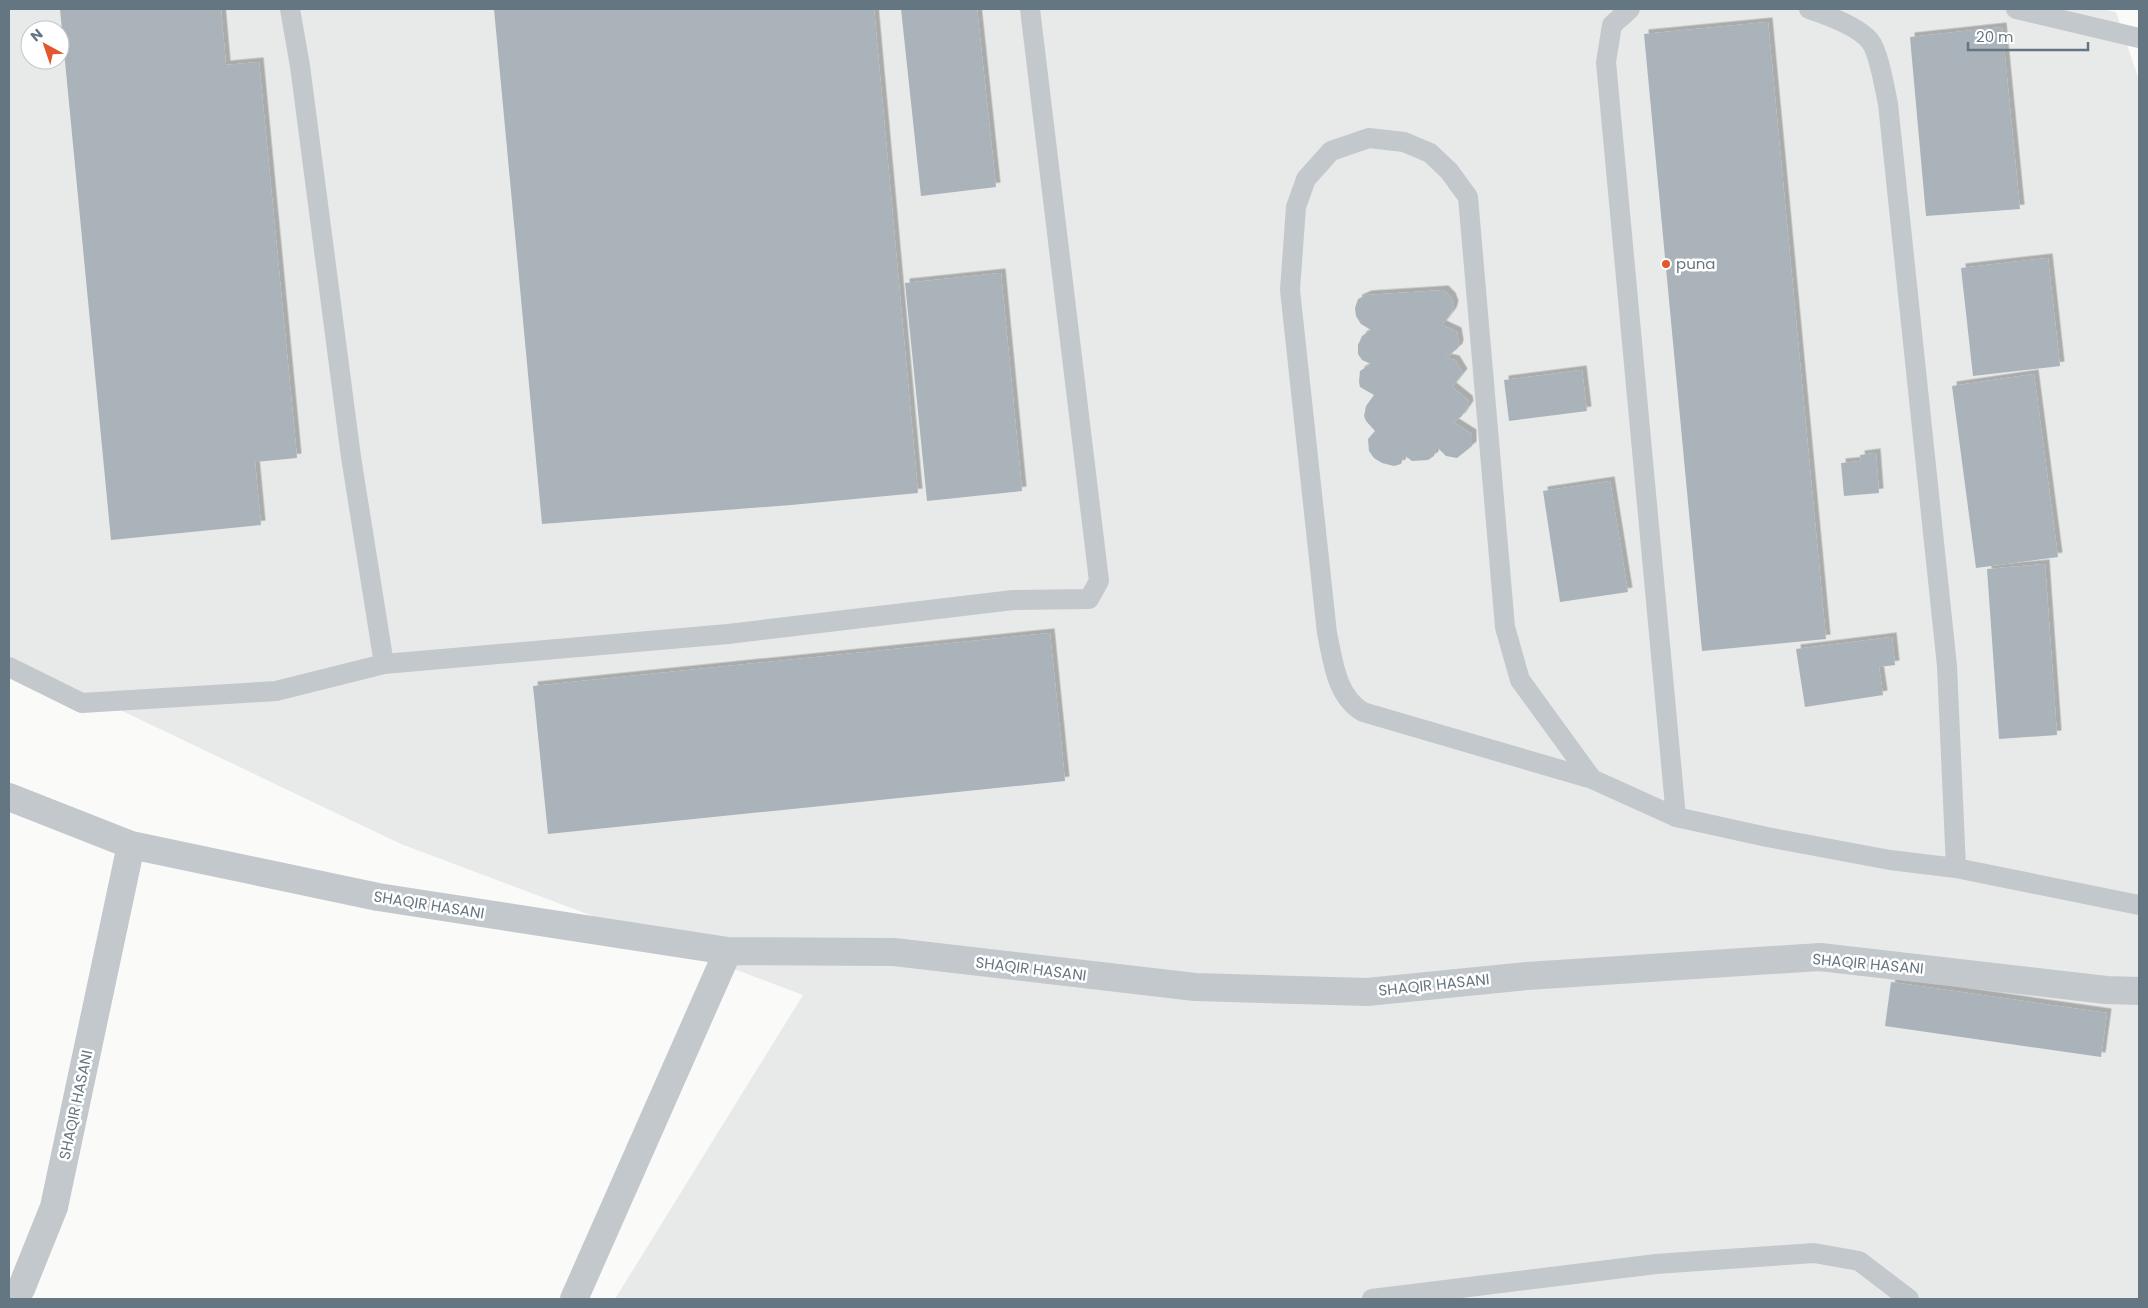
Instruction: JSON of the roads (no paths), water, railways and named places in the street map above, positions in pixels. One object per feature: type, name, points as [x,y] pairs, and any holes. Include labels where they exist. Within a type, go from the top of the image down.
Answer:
[{"type":"street","name":"SHAQIR HASANI","points":[[9,797],[131,845],[378,897],[728,951],[894,952],[1195,987],[1367,992],[1527,976],[1820,957],[2106,990],[2139,991]]},
{"type":"street","name":"SHAQIR HASANI","points":[[13,1299],[21,1289],[54,1207],[131,845]]},
{"type":"street","points":[[574,1299],[728,951]]},
{"type":"lane","points":[[290,9],[300,66],[351,457],[384,664]]},
{"type":"lane","points":[[9,667],[82,703],[276,691],[384,664],[728,634],[1013,600],[1089,599],[1099,581],[1030,9]]},
{"type":"lane","points":[[1630,9],[1612,25],[1606,62],[1676,817]]},
{"type":"lane","points":[[1809,9],[1840,19],[1870,41],[1881,72],[1888,104],[1947,666],[1956,868]]},
{"type":"lane","points":[[2016,9],[2139,38]]},
{"type":"lane","points":[[1592,779],[1520,680],[1505,627],[1468,197],[1449,171],[1430,153],[1404,142],[1369,138],[1331,151],[1306,180],[1296,207],[1290,290],[1327,633],[1334,668],[1351,705],[1363,712],[1592,779],[1676,817],[1767,837],[1890,860],[1956,868],[2139,905]]},
{"type":"lane","points":[[1372,1299],[1656,1264],[1814,1252],[1859,1261],[1909,1299]]},
{"type":"place","name":"puna","points":[[1666,264]]}]
